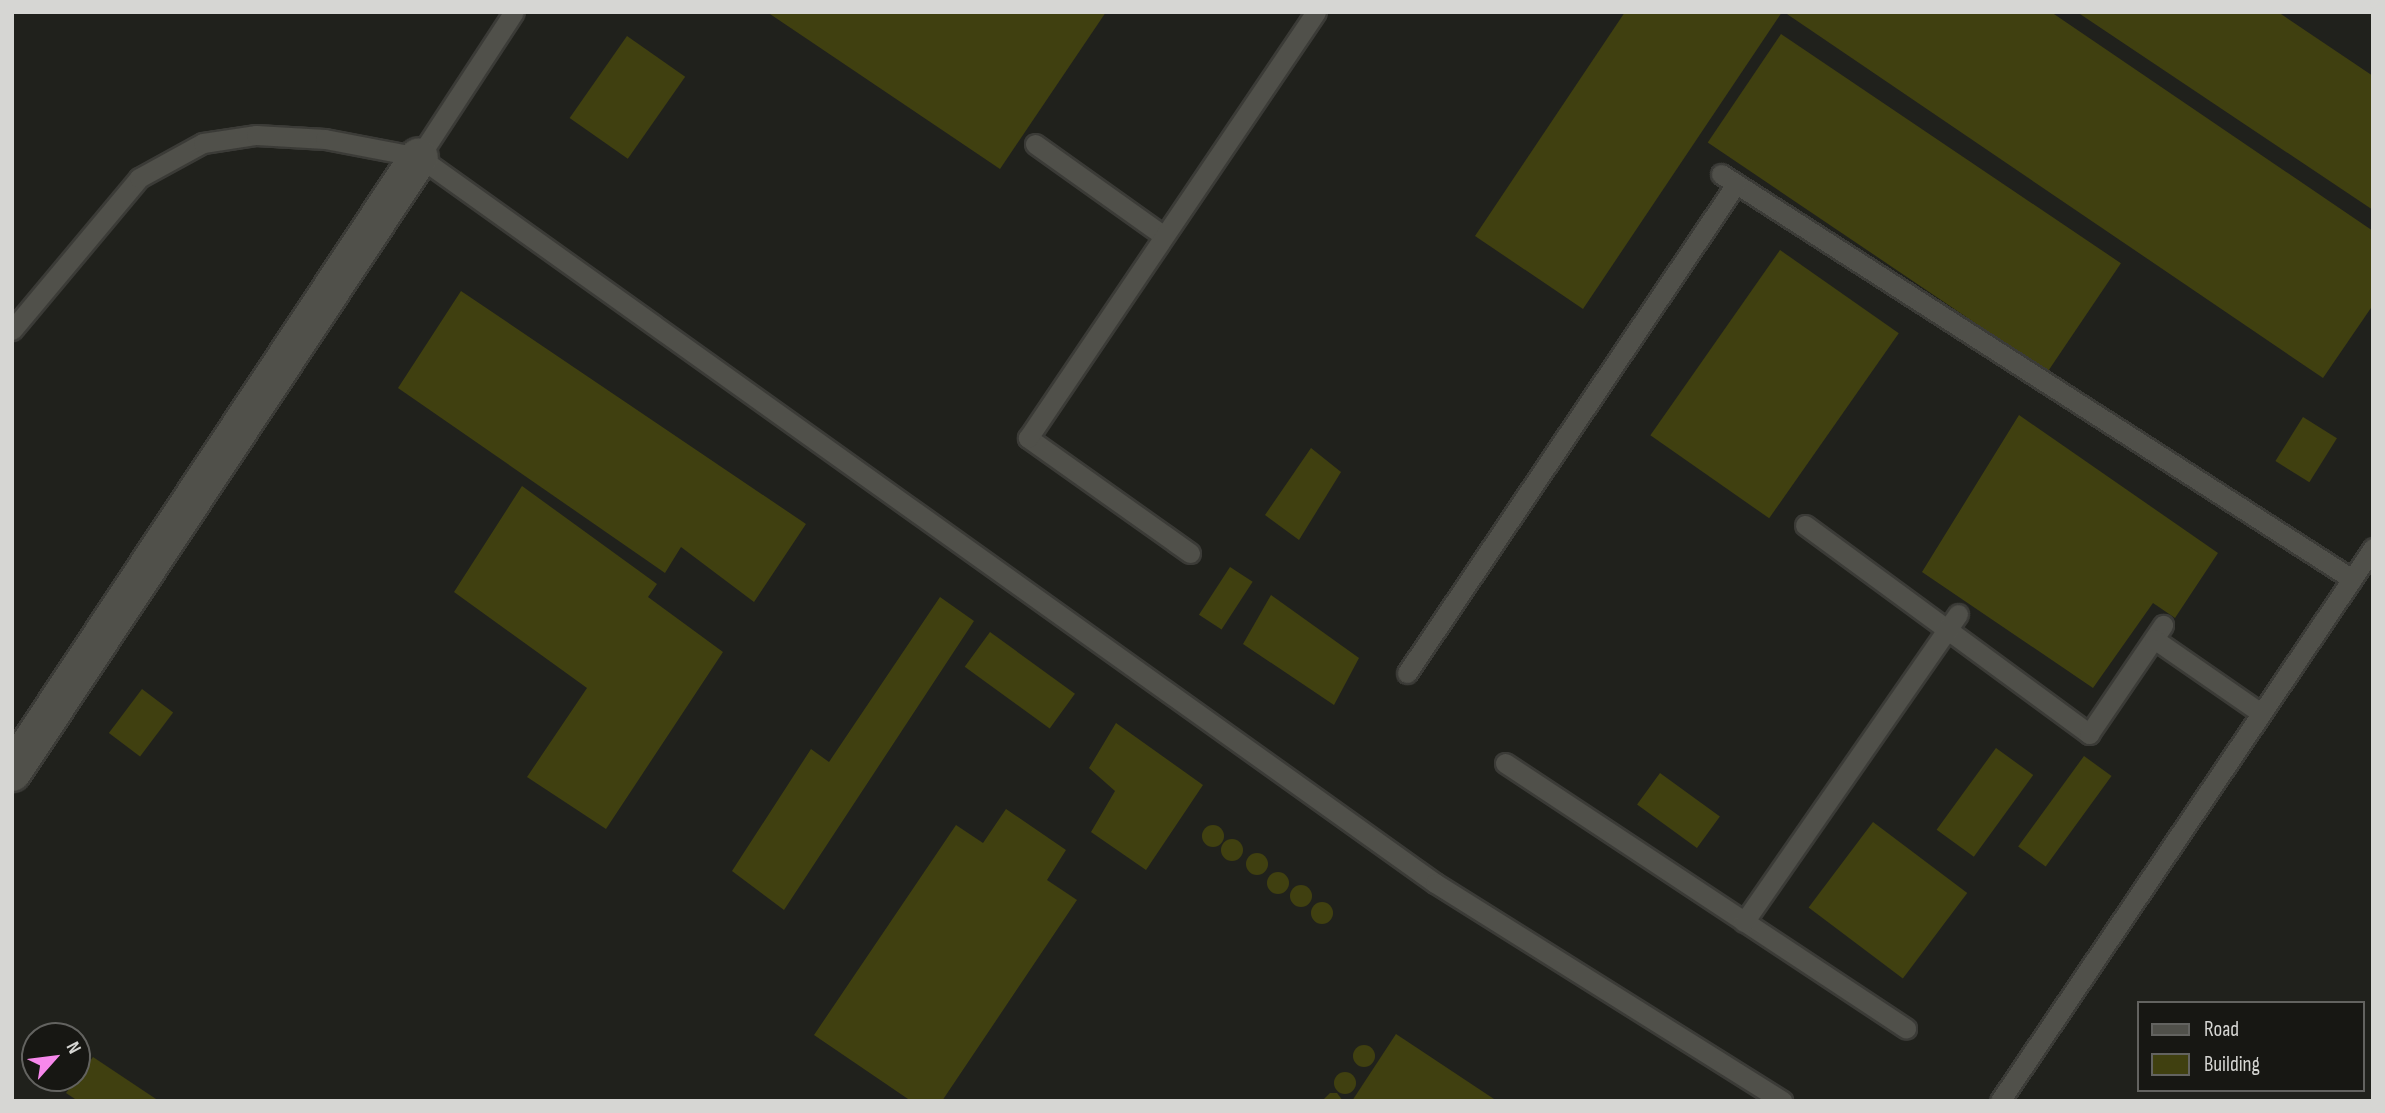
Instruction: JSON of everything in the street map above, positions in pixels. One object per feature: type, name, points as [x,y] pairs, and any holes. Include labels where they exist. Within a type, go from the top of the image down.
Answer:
[{"type":"street","points":[[12,772],[419,157]]},
{"type":"lane","points":[[419,157],[514,12]]},
{"type":"lane","points":[[1190,553],[1028,438],[1316,12]]},
{"type":"lane","points":[[12,330],[139,178],[202,142],[256,135],[298,137],[419,157],[1435,883],[1782,1101]]},
{"type":"lane","points":[[1035,144],[1164,236]]},
{"type":"lane","points":[[1407,673],[1729,179],[2352,579]]},
{"type":"lane","points":[[1805,525],[1952,622],[2089,734],[2159,632],[2261,713]]},
{"type":"lane","points":[[2000,1101],[2373,548]]},
{"type":"lane","points":[[1744,922],[1952,622]]},
{"type":"lane","points":[[1505,763],[1906,1028]]},
{"type":"building","points":[[767,12],[1106,12],[1000,169]]},
{"type":"building","points":[[1625,12],[1782,12],[1583,309],[1475,236]]},
{"type":"building","points":[[1784,12],[2051,12],[2373,231],[2373,305],[2323,378]]},
{"type":"building","points":[[2077,12],[2278,12],[2373,76],[2373,210]]},
{"type":"building","points":[[1781,34],[2121,263],[2048,372],[1708,143]]},
{"type":"building","points":[[627,36],[685,77],[628,159],[570,118]]},
{"type":"building","points":[[1780,250],[1899,333],[1769,518],[1650,435]]},
{"type":"building","points":[[461,291],[806,524],[754,602],[681,547],[665,573],[398,388]]},
{"type":"building","points":[[2019,415],[2218,553],[2175,618],[2153,603],[2093,688],[1922,572]]},
{"type":"building","points":[[2303,417],[2337,438],[2309,482],[2275,461]]},
{"type":"building","points":[[1311,448],[1341,472],[1299,540],[1265,515]]},
{"type":"building","points":[[522,486],[657,584],[648,597],[723,652],[606,829],[527,777],[587,688],[454,592]]},
{"type":"building","points":[[1230,567],[1253,582],[1222,630],[1199,615]]},
{"type":"building","points":[[1271,595],[1359,658],[1334,705],[1243,644]]},
{"type":"building","points":[[940,597],[974,621],[784,910],[732,871],[811,749],[829,762]]},
{"type":"building","points":[[990,632],[1075,694],[1050,729],[965,667]]},
{"type":"building","points":[[142,689],[173,712],[140,756],[109,733]]},
{"type":"building","points":[[1116,723],[1203,785],[1146,870],[1091,832],[1115,791],[1089,768]]},
{"type":"building","points":[[1996,748],[2033,775],[1974,857],[1937,830]]},
{"type":"building","points":[[2084,756],[2112,776],[2046,867],[2018,847]]},
{"type":"building","points":[[1660,773],[1720,816],[1697,848],[1637,805]]},
{"type":"building","points":[[1006,809],[1066,850],[1047,880],[1077,900],[942,1101],[911,1101],[814,1035],[956,825],[983,843]]},
{"type":"building","points":[[1873,822],[1967,893],[1903,978],[1809,907]]},
{"type":"building","points":[[1209,825],[1217,825],[1224,832],[1224,840],[1217,847],[1209,847],[1202,840],[1202,832]]},
{"type":"building","points":[[1232,839],[1240,842],[1243,850],[1240,858],[1232,861],[1224,858],[1221,850],[1224,842]]},
{"type":"building","points":[[1257,853],[1265,856],[1268,864],[1265,872],[1257,875],[1249,872],[1246,864],[1249,856]]},
{"type":"building","points":[[1278,872],[1286,875],[1289,883],[1286,891],[1278,894],[1270,891],[1267,883],[1270,875]]},
{"type":"building","points":[[1301,885],[1309,888],[1312,896],[1309,904],[1301,907],[1293,904],[1290,896],[1293,888]]},
{"type":"building","points":[[1322,902],[1330,905],[1333,913],[1330,921],[1322,924],[1314,921],[1311,913],[1314,905]]},
{"type":"building","points":[[1396,1034],[1497,1101],[1352,1101]]},
{"type":"building","points":[[1364,1045],[1372,1048],[1375,1056],[1372,1064],[1364,1067],[1356,1064],[1353,1056],[1356,1048]]},
{"type":"building","points":[[93,1057],[159,1101],[78,1101],[66,1093],[91,1092]]},
{"type":"building","points":[[1345,1072],[1353,1075],[1356,1083],[1353,1091],[1345,1094],[1337,1091],[1334,1083],[1337,1075]]},
{"type":"building","points":[[1330,1093],[1337,1093],[1343,1101],[1322,1101]]}]
